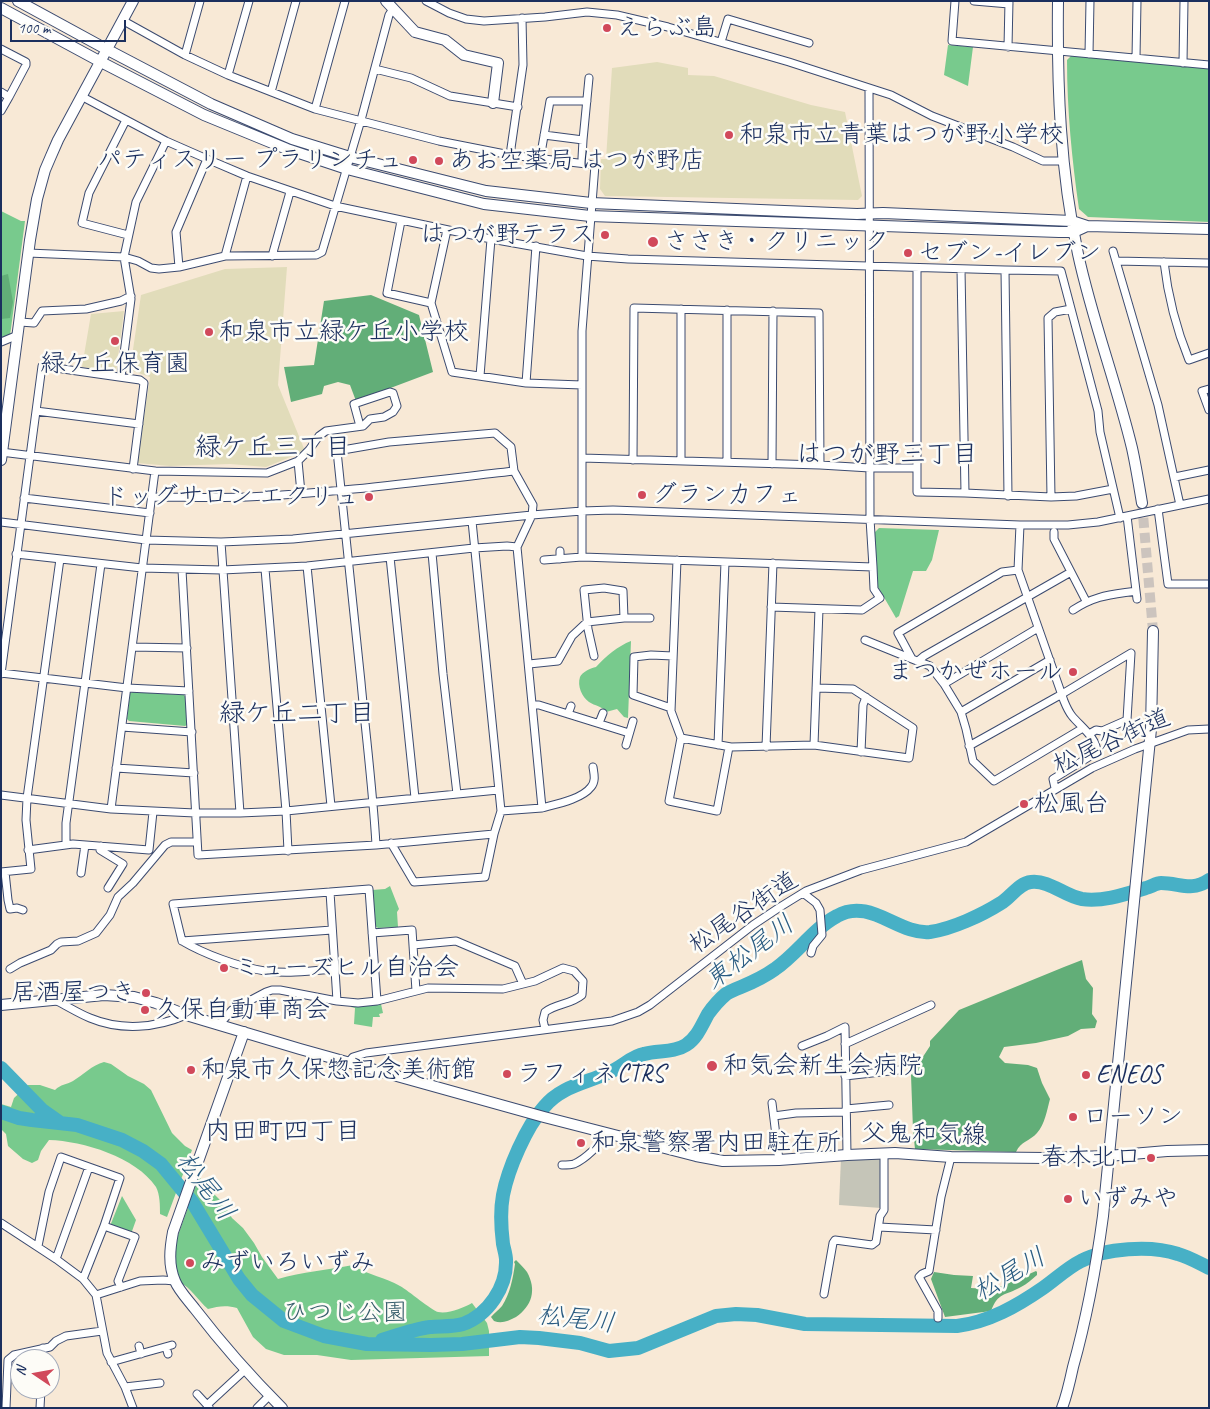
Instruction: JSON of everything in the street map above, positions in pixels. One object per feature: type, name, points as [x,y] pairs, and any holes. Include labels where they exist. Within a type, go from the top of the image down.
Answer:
[{"type":"street","points":[[18,1],[211,104],[292,139],[350,157],[486,191],[591,203],[869,213],[1073,226]]},
{"type":"street","points":[[133,1],[58,140],[45,170],[34,213],[2,455],[30,455],[155,471],[267,473],[298,461],[319,436],[326,431],[363,426],[370,419],[384,417],[393,412],[397,406],[393,393],[390,392],[354,404],[360,426]]},
{"type":"street","points":[[185,55],[200,1]]},
{"type":"street","points":[[228,75],[248,1]]},
{"type":"street","points":[[271,92],[296,1]]},
{"type":"street","points":[[315,109],[345,1]]},
{"type":"street","points":[[426,1],[449,13],[466,19],[491,21],[586,12],[617,15],[668,27],[789,62],[891,96],[932,116],[1013,146],[1043,160],[1063,161]]},
{"type":"street","points":[[956,1],[952,41],[1209,65]]},
{"type":"street","points":[[974,1],[1009,3],[1008,47]]},
{"type":"street","points":[[1058,1],[1057,51],[1060,120],[1068,204],[1088,295],[1132,448],[1142,503]]},
{"type":"street","points":[[1089,54],[1090,1]]},
{"type":"street","points":[[1136,58],[1137,1]]},
{"type":"street","points":[[1183,63],[1184,1]]},
{"type":"street","points":[[28,253],[124,256],[151,268],[158,269],[179,267],[225,256],[316,255],[322,252],[376,69],[390,5]]},
{"type":"street","points":[[390,5],[415,32],[445,40],[464,55],[498,63],[493,103]]},
{"type":"street","points":[[1,8],[204,115],[287,149],[347,169],[484,204],[590,216],[869,226],[1087,226],[1209,229]]},
{"type":"street","points":[[510,155],[523,65],[522,18]]},
{"type":"street","points":[[721,42],[728,19],[809,43]]},
{"type":"street","points":[[122,20],[185,55],[228,75],[315,109],[439,141],[510,155],[595,165],[582,331],[582,557]]},
{"type":"street","points":[[1,49],[26,62],[1,111]]},
{"type":"street","points":[[376,69],[411,78],[450,96],[518,107]]},
{"type":"street","points":[[582,158],[589,78]]},
{"type":"street","points":[[771,607],[862,610],[880,598],[874,589],[870,519],[869,89]]},
{"type":"street","points":[[1,92],[9,97]]},
{"type":"street","points":[[81,96],[166,141],[247,176],[290,192],[335,206],[491,239],[588,256],[683,261],[1061,271],[1098,411],[1100,432],[1113,490],[1124,517],[1133,563],[1137,599]]},
{"type":"street","points":[[540,159],[550,101],[587,100]]},
{"type":"street","points":[[126,120],[89,193],[82,223],[128,235]]},
{"type":"street","points":[[544,135],[583,140]]},
{"type":"street","points":[[121,376],[131,299],[124,256],[128,235],[136,202],[166,141]]},
{"type":"street","points":[[179,267],[176,232],[207,159]]},
{"type":"street","points":[[225,256],[247,176]]},
{"type":"street","points":[[272,256],[290,192]]},
{"type":"street","points":[[402,221],[387,294],[431,303]]},
{"type":"street","points":[[447,230],[431,303],[452,372],[526,383],[582,385]]},
{"type":"street","points":[[480,376],[491,239]]},
{"type":"street","points":[[526,383],[536,246]]},
{"type":"street","points":[[1113,251],[1158,405],[1180,505]]},
{"type":"street","points":[[1116,261],[1209,263]]},
{"type":"street","points":[[1164,262],[1172,310],[1189,360],[1209,352]]},
{"type":"street","points":[[917,268],[917,492],[1008,496],[1076,496],[1113,490]]},
{"type":"street","points":[[961,269],[965,493]]},
{"type":"street","points":[[1005,270],[1008,496]]},
{"type":"street","points":[[20,322],[34,323],[42,310],[86,309],[121,301],[131,296]]},
{"type":"street","points":[[633,460],[634,308],[773,311],[819,313],[820,465]]},
{"type":"street","points":[[681,309],[681,461]]},
{"type":"street","points":[[1051,496],[1048,318],[1055,312],[1071,309]]},
{"type":"street","points":[[727,310],[727,462]]},
{"type":"street","points":[[772,464],[773,311]]},
{"type":"street","points":[[1,342],[18,335]]},
{"type":"street","points":[[133,469],[144,383],[140,380],[121,376],[42,366],[1,673],[85,684],[189,691]]},
{"type":"street","points":[[1209,389],[1202,391],[1209,410]]},
{"type":"street","points":[[36,411],[139,424]]},
{"type":"street","points":[[376,845],[374,802],[337,451],[389,442],[495,432],[511,447],[514,471],[533,505],[532,515],[517,547],[542,808]]},
{"type":"street","points":[[582,458],[917,468]]},
{"type":"street","points":[[298,461],[300,493]]},
{"type":"street","points":[[1175,476],[1209,470]]},
{"type":"street","points":[[111,809],[155,471]]},
{"type":"street","points":[[152,497],[246,497],[341,490],[514,471]]},
{"type":"street","points":[[24,498],[150,513]]},
{"type":"street","points":[[1,522],[146,540],[221,542],[284,540],[532,515],[613,510],[1020,525],[1068,525],[1124,517],[1209,499]]},
{"type":"street","points":[[1158,509],[1168,584],[1209,584]]},
{"type":"street","points":[[391,843],[414,882],[486,877],[494,834],[501,811],[472,521]]},
{"type":"street","points":[[1020,525],[1018,570],[1038,628],[1070,714],[1089,734],[1097,748],[1097,752],[1053,779],[1055,788]]},
{"type":"street","points":[[1054,532],[1054,539],[1086,601]]},
{"type":"street","points":[[221,542],[240,813]]},
{"type":"street","points":[[16,554],[142,568],[222,570],[307,566],[474,548],[517,547]]},
{"type":"street","points":[[432,553],[443,674],[457,794]]},
{"type":"street","points":[[544,560],[560,555],[873,567]]},
{"type":"street","points":[[390,557],[415,798]]},
{"type":"street","points":[[23,910],[10,909],[3,872],[31,869],[26,820],[28,798],[60,559]]},
{"type":"street","points":[[677,560],[671,708],[681,738],[669,801],[717,811],[729,747]]},
{"type":"street","points":[[718,745],[725,562]]},
{"type":"street","points":[[766,747],[773,563]]},
{"type":"street","points":[[1125,564],[1133,563]]},
{"type":"street","points":[[66,844],[66,823],[101,564]]},
{"type":"street","points":[[307,566],[331,806]]},
{"type":"street","points":[[265,569],[288,851]]},
{"type":"street","points":[[182,570],[198,855],[376,845],[494,834]]},
{"type":"street","points":[[915,660],[898,633],[1002,572],[1018,570]]},
{"type":"street","points":[[915,660],[1070,572]]},
{"type":"street","points":[[594,656],[587,622],[584,590],[598,588],[623,591],[624,618]]},
{"type":"street","points":[[1073,610],[1086,601],[1102,596],[1136,591]]},
{"type":"street","points":[[814,746],[819,609]]},
{"type":"street","points":[[529,664],[558,661],[572,636],[587,622],[624,618],[650,618]]},
{"type":"street","points":[[944,684],[1038,628]]},
{"type":"street","points":[[1062,1408],[1080,1342],[1096,1263],[1103,1216],[1152,718],[1153,631]]},
{"type":"street","points":[[865,640],[930,666],[944,684],[960,712],[973,761],[994,781],[1083,728]]},
{"type":"street","points":[[132,647],[187,648]]},
{"type":"street","points":[[969,746],[1131,653],[1127,720],[1102,731],[1096,730],[1089,734]]},
{"type":"street","points":[[671,708],[633,695],[634,657],[651,655],[674,656]]},
{"type":"street","points":[[960,712],[1050,660]]},
{"type":"street","points":[[681,738],[729,747],[814,746],[909,758],[913,728],[853,689],[816,688]]},
{"type":"street","points":[[861,752],[863,705],[866,697]]},
{"type":"street","points":[[533,705],[629,733]]},
{"type":"street","points":[[568,714],[570,706]]},
{"type":"street","points":[[599,724],[602,713]]},
{"type":"street","points":[[626,746],[633,721]]},
{"type":"street","points":[[122,727],[192,732]]},
{"type":"street","name":"松尾谷街道","points":[[348,1063],[353,1058],[366,1054],[612,1021],[638,1012],[650,1005],[753,926],[803,893],[861,870],[966,842],[1092,768],[1188,730],[1209,729]]},
{"type":"street","points":[[501,811],[542,808],[567,801],[584,793],[592,786],[595,777],[593,767]]},
{"type":"street","points":[[116,768],[194,772]]},
{"type":"street","points":[[1,795],[111,809],[153,812],[240,813],[286,811],[498,790]]},
{"type":"street","points":[[28,850],[66,844],[149,850],[153,812]]},
{"type":"street","points":[[10,968],[51,950],[61,942],[78,941],[96,933],[110,915],[118,898],[166,845],[171,842],[197,842]]},
{"type":"street","points":[[81,873],[85,845]]},
{"type":"street","points":[[101,846],[100,850],[123,864],[120,876],[108,888]]},
{"type":"street","points":[[335,969],[292,972],[265,971],[240,965],[195,948],[182,941],[173,904],[369,889],[377,1001]]},
{"type":"street","points":[[330,892],[337,1001]]},
{"type":"street","points":[[803,893],[816,903],[820,910],[822,935],[813,946],[811,953]]},
{"type":"street","points":[[182,941],[332,930]]},
{"type":"street","points":[[372,933],[412,930],[416,991]]},
{"type":"street","points":[[413,945],[456,941],[514,966],[523,984]]},
{"type":"street","points":[[219,1025],[232,1010],[272,990],[337,1001],[377,1001],[428,988],[502,989],[535,981],[563,968],[574,970],[583,981],[582,995],[570,1003],[545,1012],[543,1020],[545,1029]]},
{"type":"street","name":"父鬼和気線","points":[[1,1005],[120,995],[156,1003],[186,1015],[348,1063],[544,1117],[714,1159],[742,1161],[779,1160],[884,1154],[1045,1158],[1209,1150]]},
{"type":"street","points":[[55,1000],[104,1024],[124,1027],[173,1021],[186,1015]]},
{"type":"street","points":[[845,1044],[931,1005]]},
{"type":"street","points":[[802,1046],[845,1026],[847,1155]]},
{"type":"street","points":[[244,1032],[173,1232],[170,1250],[171,1265],[175,1281],[202,1318],[282,1408]]},
{"type":"street","points":[[845,1076],[900,1070]]},
{"type":"street","points":[[772,1103],[779,1160]]},
{"type":"street","points":[[774,1116],[846,1111],[889,1105]]},
{"type":"street","points":[[562,1165],[573,1165],[596,1148],[603,1138],[604,1132]]},
{"type":"street","points":[[824,1294],[835,1240],[872,1245],[876,1242],[880,1216],[884,1210],[884,1154]]},
{"type":"street","points":[[38,1246],[48,1192],[62,1157],[120,1178],[83,1279]]},
{"type":"street","points":[[938,1318],[938,1311],[919,1277],[929,1271],[941,1197],[951,1157]]},
{"type":"street","points":[[56,1259],[89,1166]]},
{"type":"street","points":[[1,1223],[38,1246],[83,1279],[96,1294],[107,1352],[125,1387],[133,1408]]},
{"type":"street","points":[[104,1226],[135,1237],[118,1281],[120,1287]]},
{"type":"street","points":[[878,1227],[936,1230]]},
{"type":"street","points":[[96,1294],[140,1281],[175,1281]]},
{"type":"street","points":[[6,1408],[8,1360],[14,1355],[50,1347],[56,1341],[66,1336],[102,1331]]},
{"type":"street","points":[[111,1362],[140,1350],[169,1349]]},
{"type":"street","points":[[197,1394],[208,1406],[246,1369]]},
{"type":"street","points":[[125,1387],[160,1383]]},
{"type":"street","points":[[257,1408],[270,1395]]},
{"type":"shaded area","name":"和泉市立青葉はつが野小学校","points":[[657,62],[688,68],[688,75],[714,76],[811,105],[845,112],[862,196],[858,200],[605,196],[600,189],[601,159],[606,159],[612,68]]},
{"type":"shaded area","name":"和泉市立緑ケ丘小学校","points":[[287,267],[278,385],[305,451],[266,467],[230,464],[170,466],[137,463],[150,377],[130,370],[141,295],[225,269]]},
{"type":"shaded area","points":[[124,311],[116,372],[82,367],[91,314]]},
{"type":"shaded area","points":[[881,1157],[881,1208],[839,1205],[841,1158]]},
{"type":"green space","points":[[948,45],[973,47],[968,86],[944,75]]},
{"type":"green space","points":[[1071,56],[1209,68],[1209,222],[1088,217],[1079,209],[1072,154],[1068,97],[1067,60]]},
{"type":"green space","points":[[1,211],[21,221],[25,221],[10,336],[1,340]]},
{"type":"green space","points":[[8,274],[13,302],[10,318],[1,319],[1,276]]},
{"type":"green space","points":[[371,295],[419,315],[433,372],[356,401],[350,385],[338,382],[324,386],[322,394],[291,402],[284,367],[314,365],[324,301]]},
{"type":"green space","points":[[879,528],[939,530],[932,560],[926,571],[913,571],[899,616],[896,618],[878,587],[874,533]]},
{"type":"green space","points":[[631,641],[628,718],[624,717],[617,709],[606,712],[589,702],[581,691],[579,680],[581,675],[589,669],[596,667],[612,652]]},
{"type":"green space","points":[[130,693],[184,695],[186,698],[187,725],[129,721],[127,719]]},
{"type":"green space","points":[[390,886],[399,909],[397,912],[398,927],[378,928],[375,926],[372,890],[385,889]]},
{"type":"green space","points":[[1082,960],[1086,979],[1093,988],[1092,1014],[1097,1021],[1095,1028],[1081,1029],[1068,1036],[1036,1043],[1004,1047],[999,1057],[1005,1063],[1028,1065],[1037,1068],[1050,1099],[1044,1121],[1037,1133],[1020,1146],[1016,1152],[915,1149],[911,1075],[930,1046],[930,1041],[959,1010]]},
{"type":"green space","points":[[381,1004],[383,1013],[379,1014],[380,1017],[373,1017],[372,1027],[354,1024],[355,1008],[351,1007],[351,1005],[368,1006]]},
{"type":"green space","points":[[104,1062],[111,1064],[151,1090],[172,1133],[192,1150],[167,1217],[160,1214],[159,1197],[156,1187],[147,1176],[122,1159],[93,1147],[49,1140],[41,1151],[38,1160],[32,1163],[23,1159],[8,1146],[6,1134],[1,1129],[1,1104],[11,1107],[14,1098],[28,1085],[40,1085],[55,1090]]},
{"type":"green space","name":"ひつじ公園","points":[[199,1176],[204,1184],[223,1203],[232,1218],[243,1228],[278,1279],[353,1265],[400,1286],[438,1312],[460,1309],[472,1303],[487,1323],[489,1331],[489,1356],[351,1360],[317,1355],[284,1355],[266,1349],[253,1337],[237,1308],[222,1306],[208,1309],[187,1287],[179,1282],[175,1260],[175,1244]]},
{"type":"green space","points":[[122,1196],[136,1220],[131,1234],[110,1226]]},
{"type":"green space","points":[[516,1260],[527,1272],[532,1285],[529,1303],[516,1317],[508,1321],[494,1321],[491,1317],[502,1306],[507,1296]]},
{"type":"green space","points":[[1036,1271],[1037,1275],[1025,1284],[999,1297],[991,1311],[945,1317],[931,1279],[934,1272],[973,1276],[971,1288],[987,1289],[997,1288]]},
{"type":"waterway","name":"東松尾川","points":[[382,1340],[424,1328],[463,1324],[480,1314],[494,1299],[503,1280],[505,1270],[506,1258],[501,1220],[505,1185],[524,1137],[537,1115],[551,1100],[558,1094],[610,1072],[640,1055],[681,1048],[686,1045],[696,1035],[708,1014],[726,994],[775,969],[828,921],[849,911],[861,911],[907,928],[930,932],[948,928],[976,917],[1001,903],[1023,885],[1031,882],[1044,883],[1069,895],[1090,900],[1114,897],[1159,883],[1197,886],[1209,880]]},
{"type":"waterway","name":"松尾川","points":[[1,1068],[42,1110],[59,1122]]},
{"type":"waterway","name":"松尾川","points":[[1,1112],[19,1118],[77,1125],[122,1140],[143,1151],[161,1164],[193,1203],[239,1279],[252,1295],[284,1321],[324,1336],[367,1344],[462,1344],[520,1337],[580,1343],[609,1351],[638,1348],[716,1316],[736,1314],[757,1315],[805,1324],[957,1326],[980,1321],[1013,1307],[1048,1285],[1066,1270],[1102,1253],[1128,1249],[1155,1249],[1182,1255],[1209,1268]]},
{"type":"tunnel","points":[[1142,503],[1153,631]]},
{"type":"place","name":"えらぶ島","points":[[607,28]]},
{"type":"place","name":"和泉市立青葉はつが野小学校","points":[[729,135]]},
{"type":"place","name":"パティスリー プラリンチュ","points":[[413,160]]},
{"type":"place","name":"あお空薬局 はつが野店","points":[[439,161]]},
{"type":"place","name":"はつが野テラス","points":[[605,235]]},
{"type":"place","name":"ささき・クリニック","points":[[653,242]]},
{"type":"place","name":"セブン-イレブン","points":[[908,253]]},
{"type":"place","name":"和泉市立緑ケ丘小学校","points":[[209,332]]},
{"type":"place","name":"緑ケ丘保育園","points":[[115,341]]},
{"type":"place","name":"グランカフェ","points":[[642,495]]},
{"type":"place","name":"ドッグサロン エクリュ","points":[[369,497]]},
{"type":"place","name":"まつかぜホール","points":[[1073,672]]},
{"type":"place","name":"松風台","points":[[1024,804]]},
{"type":"place","name":"ミューズヒル自治会","points":[[224,968]]},
{"type":"place","name":"居酒屋つき","points":[[146,993]]},
{"type":"place","name":"久保自動車商会","points":[[145,1010]]},
{"type":"place","name":"和気会新生会病院","points":[[712,1066]]},
{"type":"place","name":"和泉市久保惣記念美術館","points":[[191,1070]]},
{"type":"place","name":"ラフィネCTRS","points":[[507,1074]]},
{"type":"place","name":"ENEOS","points":[[1086,1075]]},
{"type":"place","name":"ローソン","points":[[1073,1117]]},
{"type":"place","name":"和泉警察署内田駐在所","points":[[581,1143]]},
{"type":"place","name":"春木北口","points":[[1151,1158]]},
{"type":"place","name":"いずみや","points":[[1068,1199]]},
{"type":"place","name":"みずいろいずみ","points":[[190,1263]]},
{"type":"district","name":"緑ケ丘三丁目","points":[[273,448]]},
{"type":"district","name":"はつが野三丁目","points":[[887,455]]},
{"type":"district","name":"緑ケ丘二丁目","points":[[297,714]]},
{"type":"district","name":"内田町四丁目","points":[[283,1132]]}]
